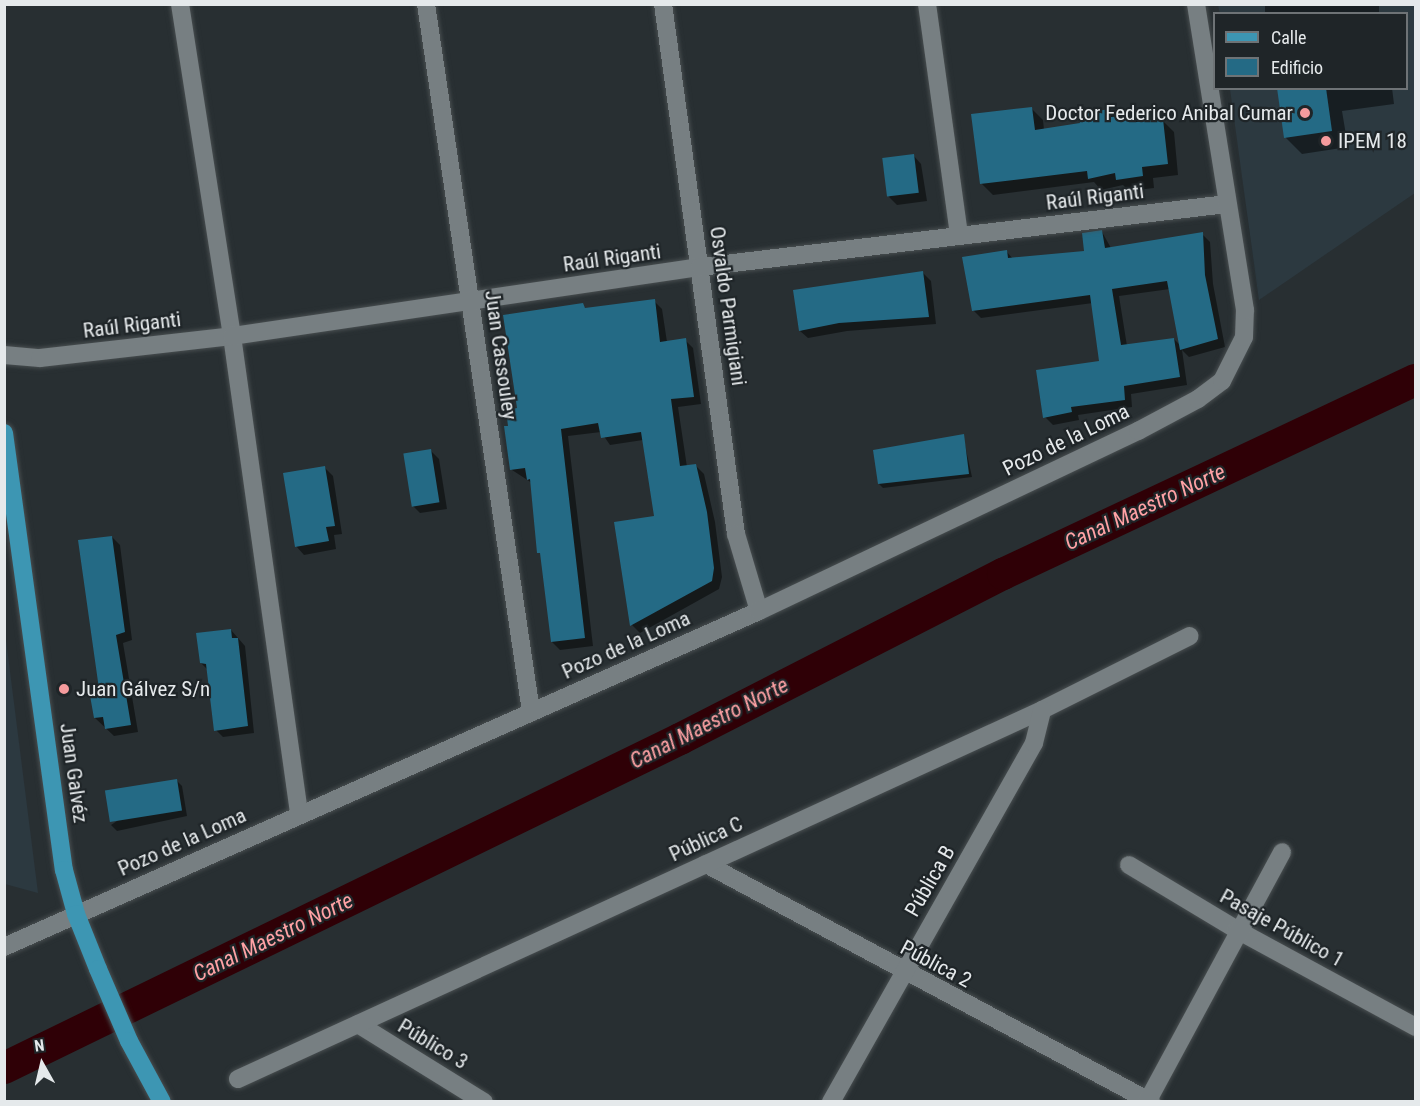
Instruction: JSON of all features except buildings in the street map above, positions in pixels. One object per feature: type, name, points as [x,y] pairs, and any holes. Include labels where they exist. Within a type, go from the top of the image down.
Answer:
[{"type":"main road","name":"Juan Galvéz","points":[[4,433],[64,870],[76,914],[98,969],[129,1041],[162,1101]]},
{"type":"street","points":[[180,4],[232,336],[299,813]]},
{"type":"street","name":"Juan Cassouley","points":[[426,4],[531,712]]},
{"type":"street","name":"Osvaldo Parmigiani","points":[[663,4],[736,534],[759,611]]},
{"type":"street","points":[[927,4],[959,236]]},
{"type":"street","points":[[1196,4],[1227,204]]},
{"type":"street","name":"Raúl Riganti","points":[[4,355],[40,358],[232,336],[700,267],[1227,204]]},
{"type":"street","name":"Pozo de la Loma","points":[[9,941],[76,914],[299,813],[759,611],[1198,399],[1222,381],[1240,347],[1245,310],[1227,204]]},
{"type":"street","name":"Pública C","points":[[238,1079],[1042,710],[1190,636]]},
{"type":"street","name":"Pública B","points":[[831,1101],[1034,743],[1042,710]]},
{"type":"street","points":[[1148,1101],[1237,930],[1282,852]]},
{"type":"street","name":"Pública 2","points":[[706,864],[904,973],[1148,1101]]},
{"type":"street","name":"Pasaje Público 1","points":[[1129,865],[1237,930],[1416,1027]]},
{"type":"street","name":"Público 3","points":[[358,1024],[484,1101]]},
{"type":"shaded area","name":"IPEM 18","points":[[1218,5],[1415,5],[1415,193],[1259,300],[1230,90],[1408,90],[1408,12],[1220,12]]},
{"type":"shaded area","points":[[5,632],[38,893],[5,884]]},
{"type":"waterway","name":"Canal Maestro Norte","points":[[4,1068],[680,739],[1003,574],[1416,380]]},
{"type":"place","name":"Doctor Federico Anibal Cumar","points":[[1305,113]]},
{"type":"place","name":"IPEM 18","points":[[1326,141]]},
{"type":"place","name":"Juan Gálvez S/n","points":[[64,689]]}]
